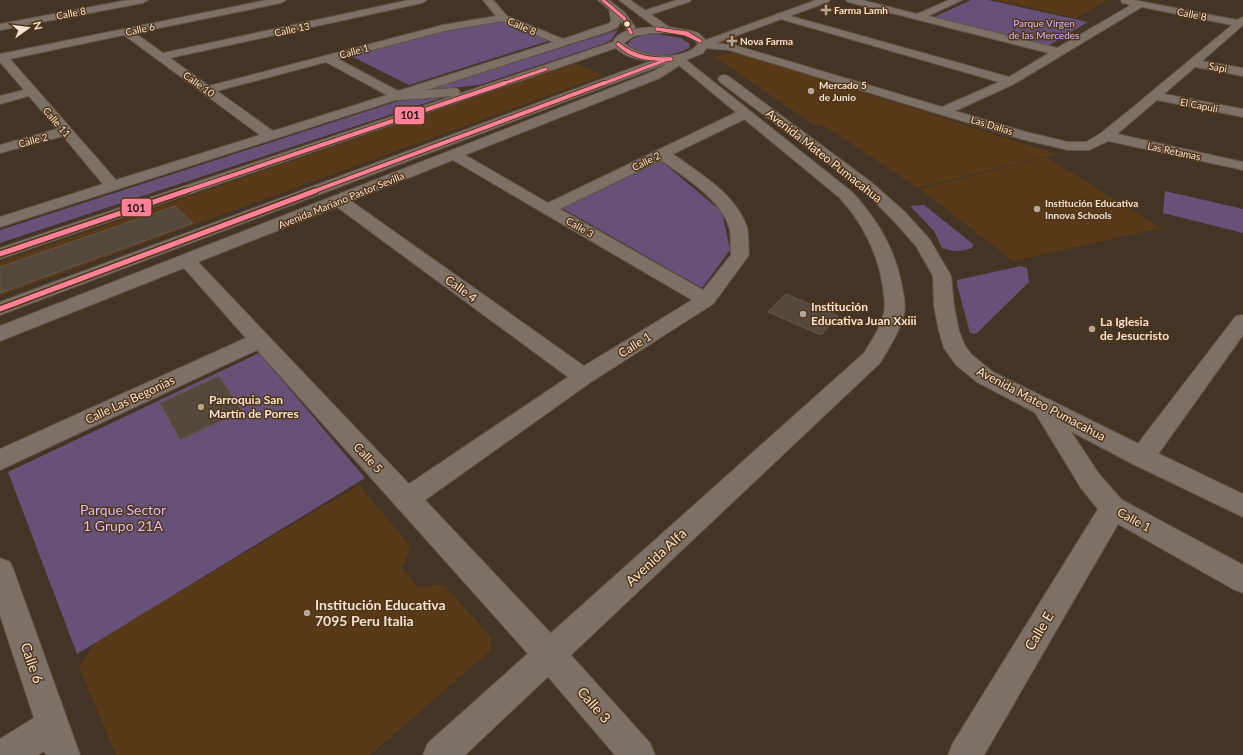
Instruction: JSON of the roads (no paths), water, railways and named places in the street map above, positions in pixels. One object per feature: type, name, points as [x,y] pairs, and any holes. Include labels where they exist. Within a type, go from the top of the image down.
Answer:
[{"type":"street","name":"Calle 8","points":[[0,27],[86,6],[143,0]]},
{"type":"street","name":"Calle 6","points":[[1,58],[281,0]]},
{"type":"street","name":"Calle 13","points":[[161,57],[422,0]]},
{"type":"street","name":"Calle 8","points":[[488,0],[503,18],[563,43]]},
{"type":"street","points":[[603,0],[619,4],[643,14],[666,30]]},
{"type":"street","points":[[643,14],[686,0]]},
{"type":"street","name":"Avenida Mariano Pastor Sevilla","points":[[0,334],[656,75],[674,65],[688,51],[800,0]]},
{"type":"street","name":"Avenida Mariano Pastor Sevilla","points":[[0,309],[825,0]]},
{"type":"street","points":[[851,0],[1059,52]]},
{"type":"street","points":[[918,17],[957,0]]},
{"type":"street","name":"Calle 8","points":[[1122,0],[1241,22]]},
{"type":"street","points":[[228,3],[240,8]]},
{"type":"street","points":[[619,4],[629,24],[631,33]]},
{"type":"street","points":[[0,222],[563,43],[614,25],[619,4]]},
{"type":"street","points":[[946,110],[1010,81],[1140,4]]},
{"type":"street","points":[[780,16],[1010,81]]},
{"type":"street","name":"Calle 1","points":[[207,90],[442,28],[503,18]]},
{"type":"street","name":"Las Dalias","points":[[688,51],[730,47],[946,110],[1026,136],[1068,146],[1089,146],[1106,136],[1241,22]]},
{"type":"street","points":[[0,254],[618,44],[619,40],[631,33],[666,30],[688,33],[688,51],[636,56],[620,49],[618,44]]},
{"type":"street","name":"Calle 10","points":[[126,32],[271,136]]},
{"type":"street","name":"Avenida Mateo Pumacahua","points":[[688,51],[744,114],[846,195],[862,212],[875,232],[886,257],[892,281],[895,308],[888,328],[872,358]]},
{"type":"street","name":"Avenida Mateo Pumacahua","points":[[688,51],[866,185],[899,216],[924,244],[942,276],[944,306],[949,331],[955,348],[964,360],[985,377],[1142,457],[1243,506]]},
{"type":"street","name":"Calle 11","points":[[1,58],[113,186]]},
{"type":"street","points":[[327,58],[398,96],[485,90]]},
{"type":"street","name":"Sapi","points":[[1192,62],[1243,72]]},
{"type":"street","points":[[0,100],[32,92]]},
{"type":"street","name":"El Capuli","points":[[1155,96],[1243,113]]},
{"type":"street","name":"Calle 2","points":[[548,209],[744,114]]},
{"type":"street","name":"Calle 2","points":[[0,149],[66,131]]},
{"type":"street","name":"Las Retamas","points":[[1106,136],[1243,166]]},
{"type":"street","name":"Calle 1","points":[[407,499],[447,470],[583,378],[706,300],[740,255],[738,227],[730,212],[718,196],[662,154]]},
{"type":"street","name":"Calle 3","points":[[454,155],[706,300]]},
{"type":"street","name":"Calle 4","points":[[340,201],[583,378]]},
{"type":"street","name":"Calle 5","points":[[188,261],[549,654]]},
{"type":"street","points":[[1142,457],[1243,320]]},
{"type":"street","name":"Calle Las Begonias","points":[[0,460],[260,340]]},
{"type":"street","name":"Avenida Alfa","points":[[440,755],[872,358]]},
{"type":"street","name":"Calle 1","points":[[1042,406],[1090,481],[1113,508],[1243,580]]},
{"type":"street","name":"Calle E","points":[[966,755],[1113,508]]},
{"type":"street","name":"Calle 6","points":[[0,571],[58,740]]},
{"type":"street","name":"Calle 3","points":[[549,654],[638,755]]},
{"type":"street","points":[[8,755],[58,740]]},
{"type":"place","name":"Farma Lamh","points":[[826,10]]},
{"type":"place","name":"Nova Farma","points":[[732,41]]},
{"type":"place","name":"Mercado 5 de Junio","points":[[811,91]]},
{"type":"place","name":"Institución Educativa Innova Schools","points":[[1037,209]]},
{"type":"place","name":"Institución Educativa Juan Xxiii","points":[[803,314]]},
{"type":"place","name":"La Iglesia de Jesucristo","points":[[1092,329]]},
{"type":"place","name":"Parroquia San Martín de Porres","points":[[201,407]]},
{"type":"place","name":"Institución Educativa 7095 Peru Italia","points":[[307,613]]},
{"type":"park label","name":"Parque Virgen de las Mercedes","points":[[1044,28]]},
{"type":"park label","name":"Parque Sector 1 Grupo 21A","points":[[123,518]]}]
